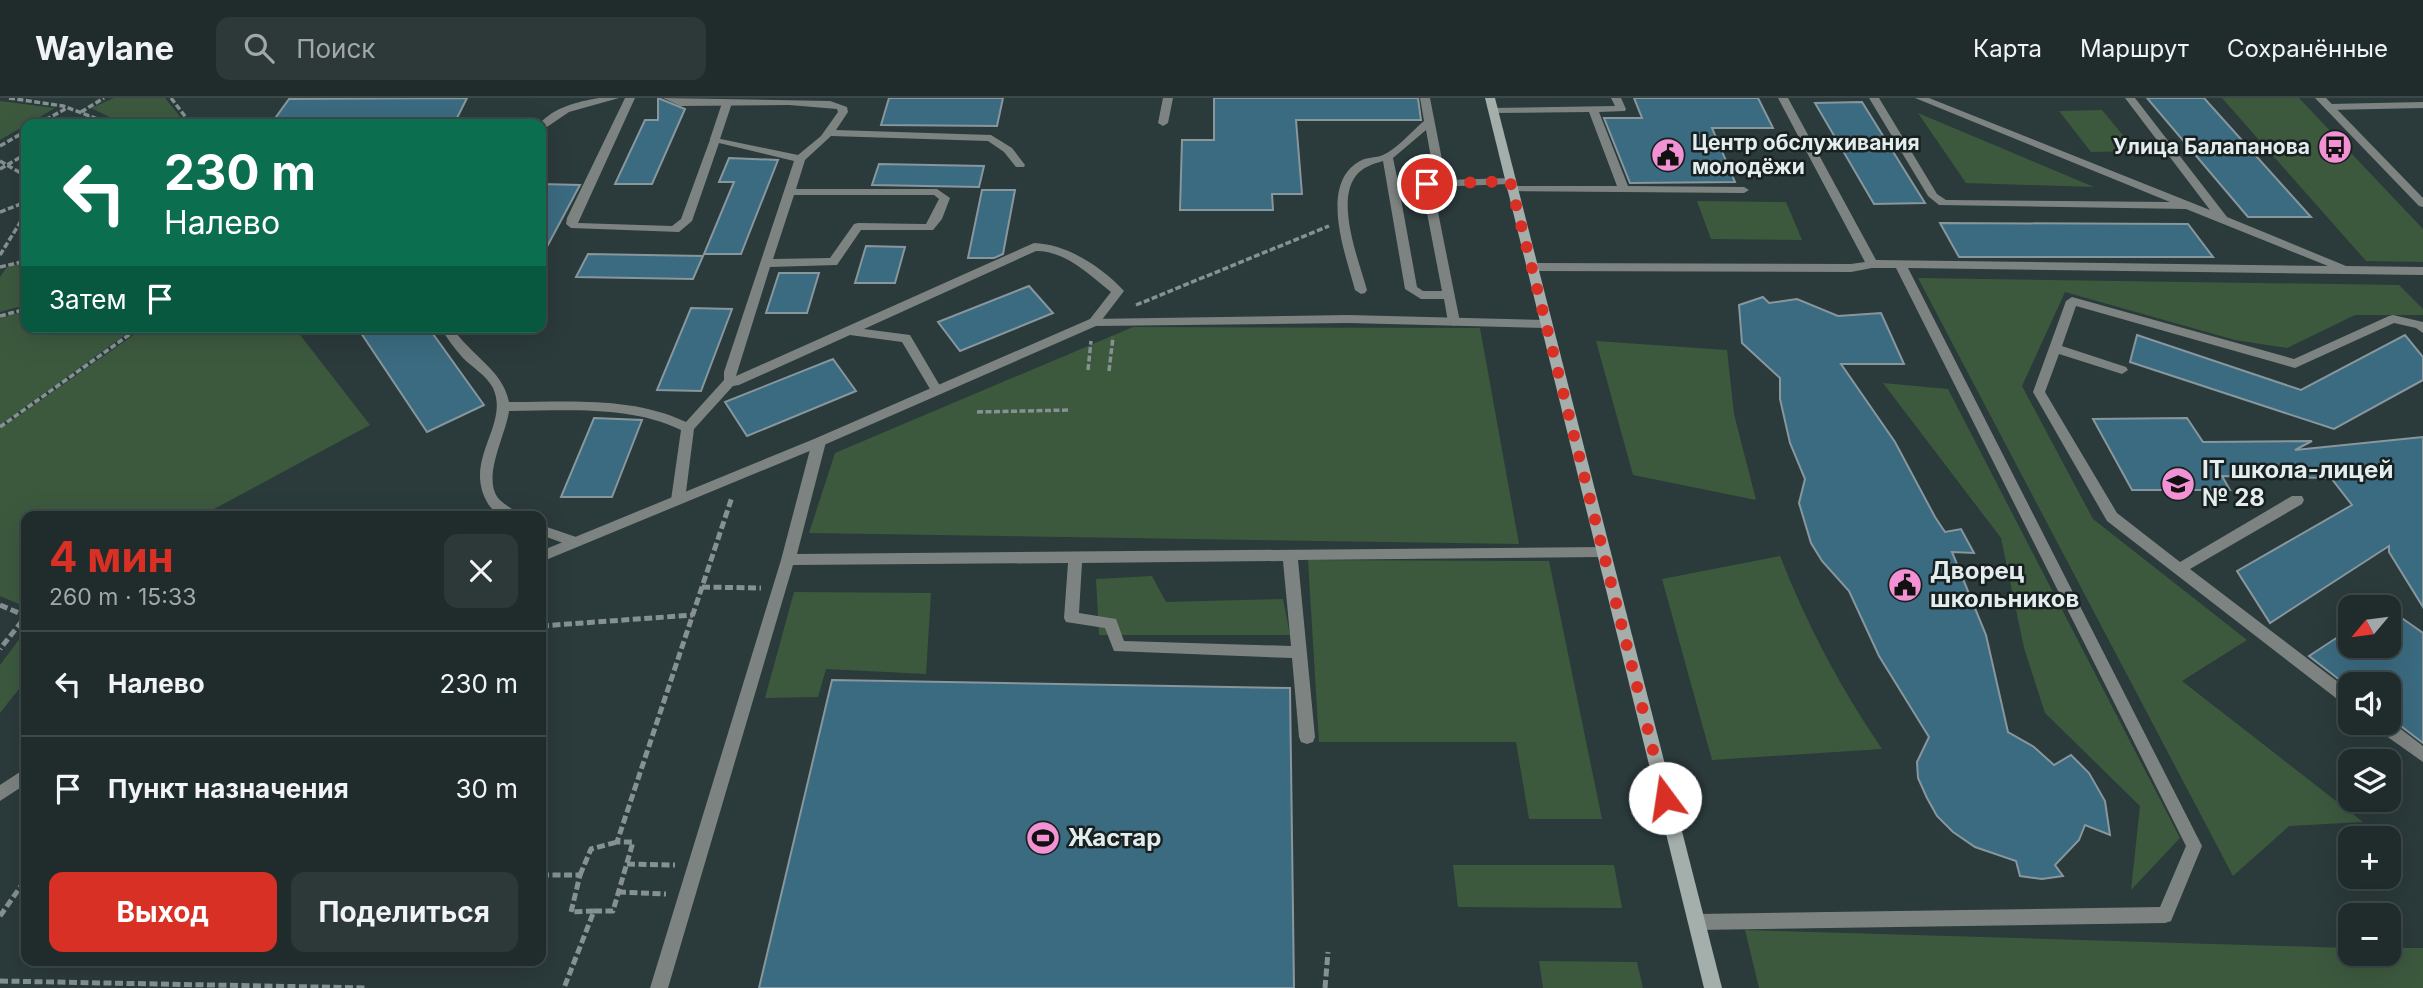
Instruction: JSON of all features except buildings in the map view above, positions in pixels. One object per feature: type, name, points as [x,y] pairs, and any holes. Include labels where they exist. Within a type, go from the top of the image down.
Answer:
[{"type":"street","points":[[546,122],[551,115],[563,110],[614,98]]},
{"type":"street","points":[[630,98],[573,218],[572,224],[575,226],[675,230],[685,221],[727,103]]},
{"type":"street","points":[[668,98],[680,103],[835,103],[842,107],[844,112],[829,133],[800,159],[730,372],[730,381],[688,428],[678,500]]},
{"type":"street","points":[[1163,123],[1168,98]]},
{"type":"street","points":[[1425,98],[1441,183]]},
{"type":"street","points":[[1616,98],[1621,109],[1592,110],[1491,104],[1713,988]]},
{"type":"street","points":[[1783,98],[1872,264]]},
{"type":"street","points":[[1874,98],[1933,196],[1943,203],[2192,206]]},
{"type":"street","points":[[1920,98],[2349,270]]},
{"type":"street","points":[[2130,98],[2222,218]]},
{"type":"street","points":[[2320,98],[2423,204]]},
{"type":"street","points":[[2329,107],[2423,105]]},
{"type":"street","points":[[1592,110],[1624,190]]},
{"type":"street","points":[[1361,290],[1342,221],[1340,202],[1350,176],[1366,162],[1388,157],[1430,121]]},
{"type":"street","points":[[829,133],[991,138],[1008,150],[1020,165]]},
{"type":"street","points":[[715,139],[800,159]]},
{"type":"street","points":[[1388,157],[1411,289],[1421,295],[1449,295]]},
{"type":"street","points":[[1394,185],[1441,183],[1624,190],[1744,190]]},
{"type":"street","points":[[1427,184],[1454,322]]},
{"type":"street","points":[[768,263],[833,262],[858,226],[929,228],[945,198],[937,192],[790,192]]},
{"type":"street","points":[[730,381],[735,382],[1034,247],[1047,246],[1059,250],[1118,291],[1094,322]]},
{"type":"street","points":[[1532,267],[1851,268],[1872,264],[1900,264],[2422,272]]},
{"type":"street","points":[[1697,922],[2165,915],[2193,846],[1900,264]]},
{"type":"street","points":[[2338,690],[2112,517],[2039,392],[2072,301],[2295,365],[2393,318],[2420,325],[2423,329]]},
{"type":"street","points":[[546,555],[820,442],[1094,322],[1546,324]]},
{"type":"street","points":[[849,331],[906,338],[937,391]]},
{"type":"street","points":[[450,333],[462,350],[499,388],[502,406],[498,432],[485,461],[487,492],[502,511]]},
{"type":"street","points":[[2055,348],[2122,370]]},
{"type":"street","points":[[502,406],[617,410],[672,417],[688,428]]},
{"type":"street","points":[[659,988],[780,588],[820,442]]},
{"type":"street","points":[[2179,569],[2297,500]]},
{"type":"street","points":[[546,532],[574,542]]},
{"type":"street","points":[[788,560],[1603,552]]},
{"type":"street","points":[[1290,555],[1307,737]]},
{"type":"street","points":[[1074,558],[1071,618],[1111,622],[1119,647],[1299,652]]},
{"type":"street","points":[[2397,735],[2423,755]]},
{"type":"street","points":[[0,794],[21,779]]},
{"type":"path","points":[[9,98],[67,107],[97,119]]},
{"type":"path","points":[[80,112],[104,98]]},
{"type":"path","points":[[171,98],[187,119]]},
{"type":"path","points":[[47,119],[67,107]]},
{"type":"path","points":[[87,119],[91,117]]},
{"type":"path","points":[[0,146],[21,134]]},
{"type":"path","points":[[0,169],[21,157]]},
{"type":"path","points":[[0,161],[21,173]]},
{"type":"path","points":[[0,212],[21,204]]},
{"type":"path","points":[[0,256],[21,221]]},
{"type":"path","points":[[1131,306],[1342,221]]},
{"type":"path","points":[[0,267],[21,262]]},
{"type":"path","points":[[0,316],[21,310]]},
{"type":"path","points":[[1110,371],[1115,321]]},
{"type":"path","points":[[1088,370],[1094,322]]},
{"type":"path","points":[[0,428],[132,333]]},
{"type":"path","points":[[977,412],[1069,410]]},
{"type":"path","points":[[617,842],[739,475]]},
{"type":"path","points":[[702,587],[780,588]]},
{"type":"path","points":[[0,605],[21,613]]},
{"type":"path","points":[[546,626],[693,615]]},
{"type":"path","points":[[0,649],[21,622]]},
{"type":"path","points":[[617,842],[633,842],[627,864],[613,911],[571,912],[580,875],[591,849],[617,842]]},
{"type":"path","points":[[627,864],[696,865]]},
{"type":"path","points":[[546,875],[580,875]]},
{"type":"path","points":[[0,916],[21,886]]},
{"type":"path","points":[[618,892],[687,895]]},
{"type":"path","points":[[564,988],[594,911]]},
{"type":"path","points":[[1325,988],[1328,952]]},
{"type":"path","points":[[0,981],[368,988]]},
{"type":"green space","points":[[114,98],[165,98],[182,119],[114,119],[91,108]]},
{"type":"green space","points":[[2222,98],[2299,98],[2423,229],[2423,262],[2366,261]]},
{"type":"green space","points":[[0,101],[55,108],[36,119],[21,119],[21,128],[0,140]]},
{"type":"green space","points":[[2102,110],[2136,151],[2091,152],[2059,111]]},
{"type":"green space","points":[[1918,113],[2094,187],[1966,183]]},
{"type":"green space","points":[[1697,201],[1786,202],[1802,240],[1711,239]]},
{"type":"green space","points":[[21,264],[21,306],[0,312],[0,277],[7,267]]},
{"type":"green space","points":[[1918,278],[2399,285],[2423,309],[2423,315],[2355,315],[2287,348],[2235,340],[2065,292],[2022,386],[2093,519],[2247,640],[2182,681],[2338,803],[2338,812],[2350,812],[2363,822],[2289,826],[2233,876]]},
{"type":"green space","points":[[21,312],[21,333],[128,333],[0,425],[0,318]]},
{"type":"green space","points":[[1133,327],[1480,328],[1519,544],[809,533],[835,453]]},
{"type":"green space","points":[[136,333],[299,333],[370,425],[210,511],[21,511],[21,605],[0,596],[0,429]]},
{"type":"green space","points":[[1596,341],[1727,350],[1734,414],[1756,500],[1633,475]]},
{"type":"green space","points":[[1883,383],[1948,389],[2180,838],[2131,890],[2140,806],[2045,713],[2024,648],[2001,538]]},
{"type":"green space","points":[[1780,556],[1825,655],[1882,749],[1712,760],[1662,579]]},
{"type":"green space","points":[[1308,560],[1549,561],[1602,819],[1529,819],[1516,742],[1319,742]]},
{"type":"green space","points":[[1152,576],[1166,602],[1283,599],[1290,635],[1099,635],[1096,579]]},
{"type":"green space","points":[[794,592],[931,593],[926,674],[826,669],[818,697],[765,698]]},
{"type":"green space","points":[[21,637],[21,686],[0,713],[0,665]]},
{"type":"green space","points":[[1453,865],[1614,865],[1622,908],[1458,907]]},
{"type":"green space","points":[[1745,930],[2338,948],[2338,966],[2401,966],[2401,948],[2423,948],[2423,988],[1759,988]]},
{"type":"green space","points":[[1539,961],[1637,962],[1643,988],[1543,988]]},
{"type":"place","name":"Улица Балапанова","points":[[2335,147]]},
{"type":"place","name":"Центр обслуживания молодёжи","points":[[1668,155]]},
{"type":"place","name":"IT школа-лицей № 28","points":[[2178,484]]},
{"type":"place","name":"Дворец школьников","points":[[1905,585]]},
{"type":"place","name":"Жастар","points":[[1043,838]]},
{"type":"route","points":[[1427,184],[1510,181],[1665,798]]}]
